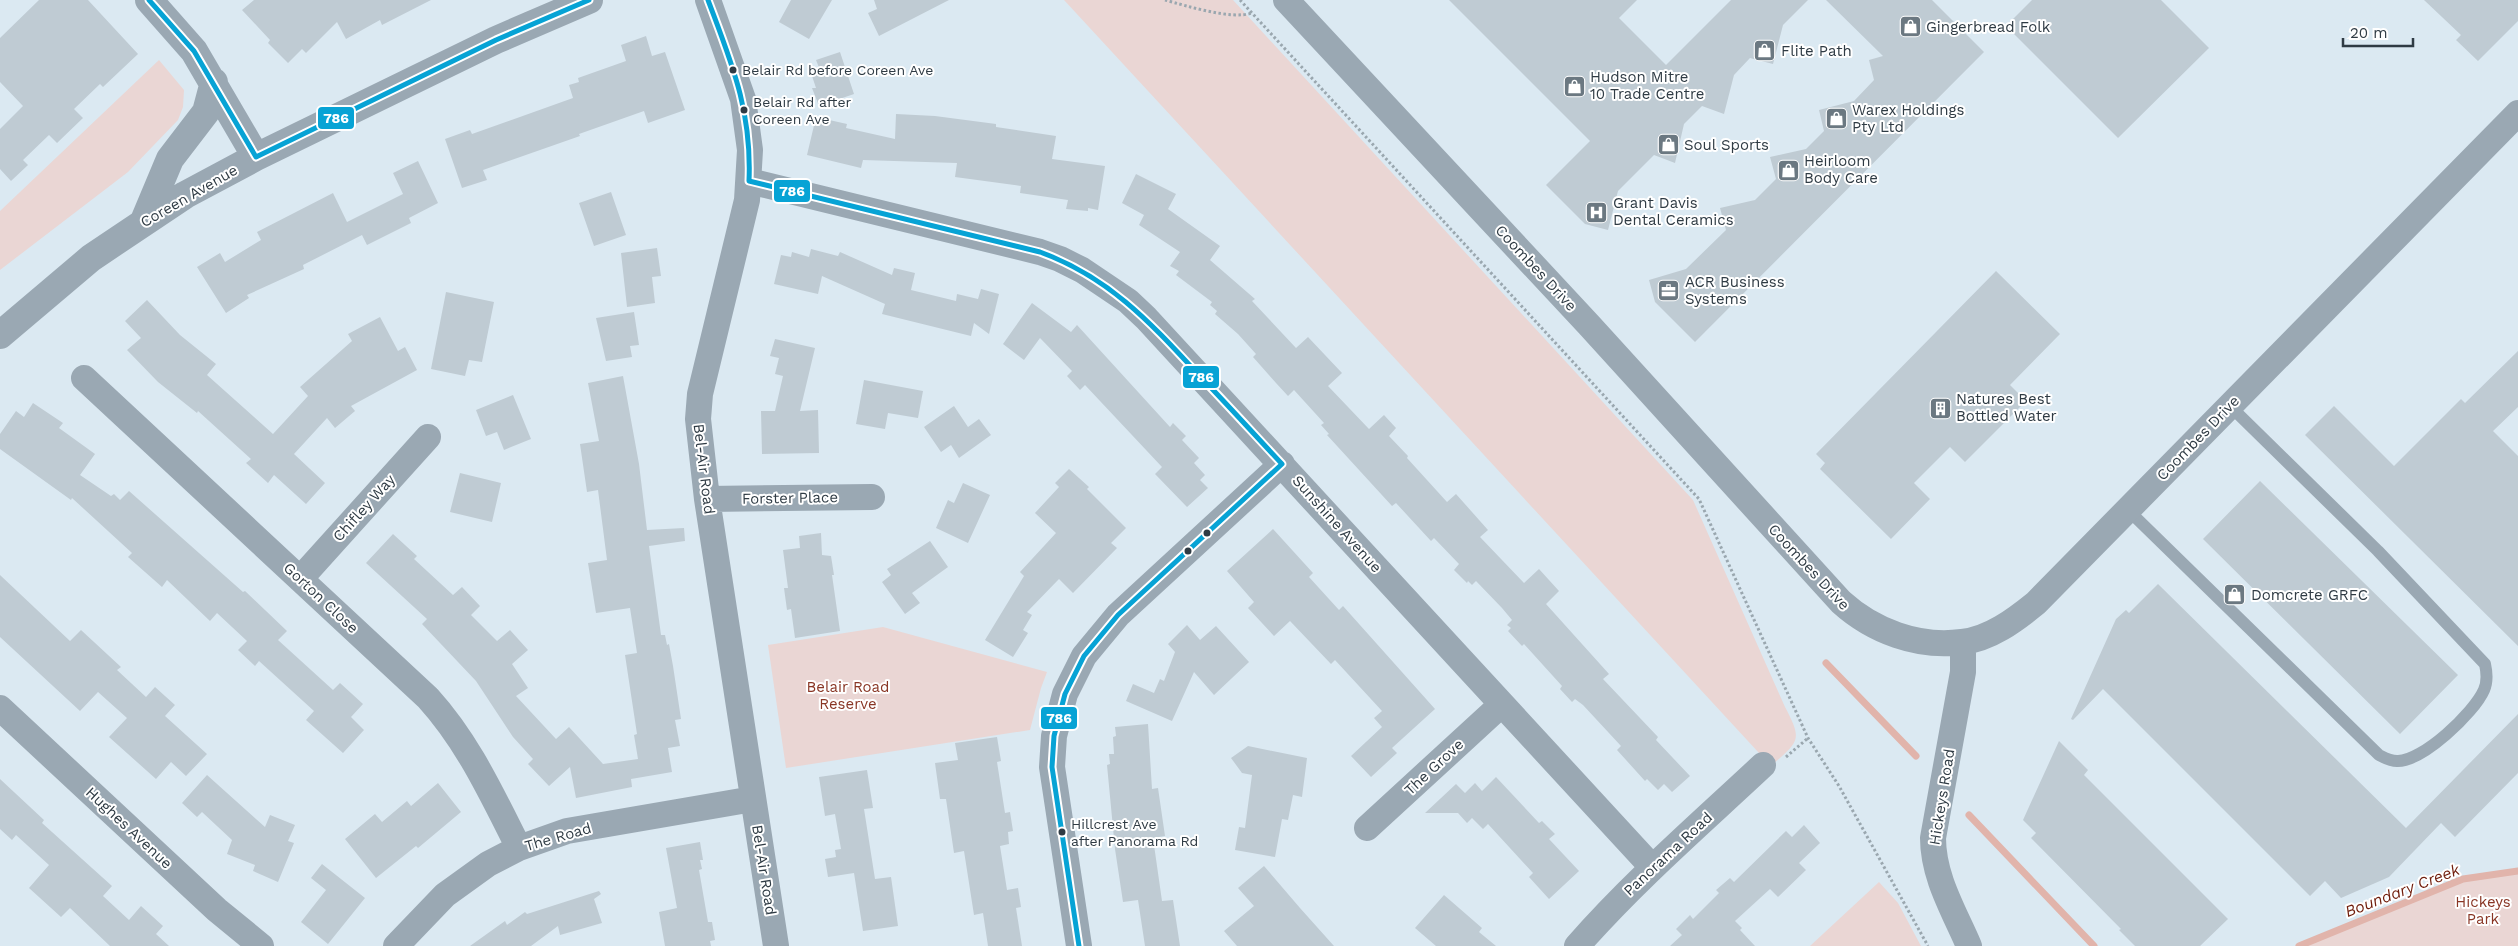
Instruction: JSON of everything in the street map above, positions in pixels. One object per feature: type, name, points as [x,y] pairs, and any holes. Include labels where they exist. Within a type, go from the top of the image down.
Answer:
[{"type":"street","points":[[149,0],[179,32],[214,82],[256,157]]},
{"type":"street","name":"Coreen Avenue","points":[[0,335],[90,258],[186,195],[256,157],[496,40],[589,0]]},
{"type":"street","name":"Bel-Air Road","points":[[708,0],[733,69],[747,119],[750,150],[747,200],[698,407],[707,499],[776,946]]},
{"type":"street","name":"Coombes Drive","points":[[1286,0],[1589,325],[1841,602],[1868,624],[1915,640],[1963,642],[1992,632],[2014,620],[2036,603],[2518,113]]},
{"type":"street","points":[[144,221],[170,159],[206,112],[214,82]]},
{"type":"street","name":"Sunshine Avenue","points":[[749,181],[1040,252],[1082,270],[1128,300],[1282,464],[1501,705],[1652,867]]},
{"type":"street","name":"Gorton Close","points":[[84,378],[409,679],[446,717],[475,761],[518,848]]},
{"type":"street","name":"Chifley Way","points":[[300,579],[428,437]]},
{"type":"street","points":[[1079,946],[1052,767],[1054,736],[1065,694],[1084,656],[1118,615],[1282,464]]},
{"type":"street","name":"Forster Place","points":[[707,499],[872,497]]},
{"type":"street","name":"Hickeys Road","points":[[1963,642],[1963,672],[1933,838],[1933,851],[1936,871],[1970,946]]},
{"type":"street","name":"The Grove","points":[[1367,828],[1501,705]]},
{"type":"street","name":"Hughes Avenue","points":[[0,708],[217,910],[261,946]]},
{"type":"street","name":"Panorama Road","points":[[1578,946],[1613,906],[1652,867],[1763,765]]},
{"type":"street","name":"The Road","points":[[396,946],[445,895],[488,864],[518,848],[567,832],[753,799]]},
{"type":"lane","points":[[2128,510],[2379,754],[2389,760],[2398,762],[2413,758],[2429,748],[2461,719],[2484,691],[2488,677],[2485,664],[2378,551],[2230,406]]},
{"type":"path","points":[[1165,0],[1219,13],[1244,16],[1252,13]]},
{"type":"path","points":[[1240,0],[1699,500],[1808,738],[1839,786],[1928,946]]},
{"type":"green space","points":[[1064,0],[1233,0],[1693,500],[1794,727],[1795,740],[1788,751],[1771,766]]},
{"type":"green space","points":[[159,60],[184,90],[183,107],[178,120],[128,172],[0,270],[0,211]]},
{"type":"green space","name":"Belair Road Reserve","points":[[883,627],[1047,672],[1030,730],[786,768],[768,645]]},
{"type":"green space","name":"Hickeys Park","points":[[2518,871],[2518,946],[2299,946],[2463,879]]},
{"type":"green space","points":[[1879,882],[1898,903],[1921,946],[1810,946]]},
{"type":"building","points":[[39,0],[88,0],[138,54],[103,87],[100,84],[74,109],[83,118],[57,143],[49,135],[23,160],[28,165],[11,181],[0,169],[0,129],[23,106],[0,82],[0,38]]},
{"type":"building","points":[[254,0],[431,0],[382,25],[380,20],[346,39],[337,22],[306,53],[302,49],[288,63],[268,43],[270,40],[242,10]]},
{"type":"building","points":[[791,0],[832,0],[809,39],[779,22]]},
{"type":"building","points":[[874,0],[949,0],[879,36],[868,13],[877,9]]},
{"type":"building","points":[[1449,0],[1637,0],[1619,18],[1666,65],[1731,0],[1808,0],[1783,25],[1773,64],[1750,58],[1734,75],[1724,114],[1702,106],[1684,124],[1675,163],[1654,155],[1618,191],[1608,230],[1585,224],[1546,185],[1590,141]]},
{"type":"building","points":[[1826,0],[1932,0],[1984,52],[1695,342],[1655,302],[1649,280],[1686,269],[1726,230],[1720,208],[1755,200],[1776,179],[1770,157],[1806,149],[1824,131],[1819,110],[1854,101],[1874,80],[1869,60],[1883,56]]},
{"type":"building","points":[[2032,0],[2161,0],[2209,48],[2118,138],[2006,26]]},
{"type":"building","points":[[2424,0],[2518,0],[2518,21],[2478,61],[2456,40],[2461,35]]},
{"type":"building","points":[[646,36],[652,56],[665,52],[685,110],[648,123],[644,111],[483,170],[487,180],[462,188],[445,139],[470,130],[472,134],[573,98],[569,85],[579,82],[578,78],[626,61],[621,45]]},
{"type":"building","points":[[840,52],[854,94],[819,106],[812,88],[816,88],[811,73],[820,70],[816,60]]},
{"type":"building","points":[[896,114],[935,116],[996,124],[996,127],[1056,136],[1052,159],[1105,166],[1098,210],[1088,208],[1088,211],[1066,209],[1068,200],[1020,193],[1021,186],[955,177],[957,163],[863,160],[861,168],[807,155],[816,117],[847,124],[846,128],[895,139]]},
{"type":"building","points":[[418,161],[438,203],[409,218],[411,223],[367,245],[362,235],[303,265],[304,269],[247,295],[249,298],[226,313],[197,267],[220,253],[225,262],[261,240],[257,232],[333,193],[347,222],[403,194],[393,173]]},
{"type":"building","points":[[1136,174],[1176,194],[1168,209],[1220,246],[1210,260],[1255,299],[1252,301],[1296,348],[1308,337],[1342,373],[1328,386],[1369,429],[1384,415],[1396,428],[1389,436],[1408,456],[1407,458],[1447,502],[1456,494],[1488,530],[1480,537],[1524,583],[1539,569],[1559,591],[1546,604],[1609,674],[1603,679],[1658,737],[1656,740],[1690,776],[1672,792],[1664,784],[1658,790],[1647,779],[1645,781],[1617,750],[1621,746],[1583,705],[1575,699],[1572,702],[1560,689],[1562,686],[1524,644],[1522,646],[1508,631],[1511,628],[1507,625],[1512,620],[1502,608],[1476,581],[1472,585],[1468,581],[1467,583],[1454,570],[1459,564],[1434,538],[1431,541],[1396,503],[1392,506],[1327,435],[1329,434],[1321,425],[1324,423],[1294,390],[1288,396],[1253,357],[1256,354],[1238,334],[1215,314],[1217,311],[1210,305],[1212,302],[1176,275],[1179,271],[1170,266],[1180,252],[1139,225],[1144,215],[1122,203]]},
{"type":"building","points":[[611,192],[626,235],[594,246],[579,203]]},
{"type":"building","points":[[657,248],[661,276],[652,277],[655,303],[627,307],[621,253]]},
{"type":"building","points":[[811,249],[838,256],[840,252],[892,275],[894,268],[915,273],[911,290],[956,301],[957,294],[978,299],[981,289],[999,294],[989,334],[974,323],[971,336],[882,314],[885,304],[822,276],[818,294],[774,284],[781,255],[791,257],[792,252],[809,257]]},
{"type":"building","name":"Natures Best Bottled Water","points":[[1996,271],[2060,334],[2010,385],[2026,401],[1965,462],[1950,447],[1914,483],[1930,499],[1891,539],[1820,469],[1825,463],[1816,454]]},
{"type":"building","points":[[446,292],[494,302],[482,362],[469,360],[465,376],[431,369]]},
{"type":"building","points":[[147,300],[180,335],[216,364],[207,375],[273,434],[308,396],[300,387],[352,341],[348,334],[380,317],[398,351],[405,347],[417,370],[351,406],[355,411],[335,428],[327,418],[294,454],[325,483],[306,504],[274,475],[268,483],[246,463],[251,459],[198,411],[197,413],[158,382],[127,350],[141,338],[125,321]]},
{"type":"building","points":[[1032,303],[1071,332],[1077,325],[1170,427],[1173,423],[1186,436],[1182,440],[1199,458],[1194,463],[1205,475],[1200,480],[1208,488],[1187,507],[1155,474],[1162,467],[1085,385],[1080,390],[1067,376],[1072,371],[1040,338],[1024,360],[1003,344]]},
{"type":"building","points":[[634,312],[639,345],[630,346],[632,357],[606,361],[596,318]]},
{"type":"building","points":[[775,339],[815,348],[800,411],[818,410],[819,453],[762,454],[761,411],[775,411],[783,376],[775,374],[779,358],[770,356]]},
{"type":"building","points":[[2518,351],[2518,407],[2493,431],[2518,456],[2518,646],[2305,435],[2334,406],[2394,466],[2461,399],[2465,403]]},
{"type":"building","points":[[623,376],[639,464],[647,530],[684,528],[685,541],[649,546],[661,635],[665,635],[667,645],[669,644],[673,666],[681,719],[675,720],[680,746],[668,748],[672,772],[631,779],[632,787],[576,798],[570,767],[549,786],[528,764],[533,759],[513,737],[476,681],[422,624],[427,619],[366,563],[393,534],[417,556],[414,559],[453,595],[462,587],[480,606],[471,615],[497,641],[510,630],[528,650],[512,664],[528,688],[516,696],[556,739],[569,727],[603,764],[638,759],[634,735],[637,734],[625,655],[637,653],[630,608],[596,613],[588,563],[607,560],[598,490],[587,492],[580,444],[599,441],[588,383]]},
{"type":"building","points":[[864,380],[923,391],[918,418],[888,413],[885,429],[856,424]]},
{"type":"building","points":[[513,395],[531,439],[504,450],[497,432],[486,436],[476,410]]},
{"type":"building","points":[[33,403],[63,423],[59,428],[95,454],[80,475],[111,496],[114,494],[120,500],[129,491],[243,592],[245,591],[287,631],[278,640],[333,690],[340,683],[363,704],[351,717],[364,730],[343,753],[306,720],[314,711],[259,661],[255,666],[238,650],[247,641],[217,613],[210,621],[167,580],[162,587],[128,557],[132,553],[72,498],[71,500],[0,449],[0,434],[16,411],[24,417]]},
{"type":"building","points":[[954,406],[968,427],[979,419],[991,435],[959,458],[951,445],[941,452],[924,427]]},
{"type":"building","points":[[1069,469],[1089,487],[1087,489],[1126,528],[1111,543],[1117,548],[1073,593],[1059,579],[1027,612],[1032,615],[1023,630],[1028,633],[1013,657],[985,640],[1024,576],[1020,572],[1056,533],[1035,513],[1059,487],[1055,483]]},
{"type":"building","points":[[460,473],[501,483],[492,522],[450,512]]},
{"type":"building","points":[[2260,481],[2458,675],[2400,734],[2203,539]]},
{"type":"building","points":[[963,483],[990,495],[968,543],[936,528],[948,500],[954,503]]},
{"type":"building","points":[[1273,529],[1313,573],[1309,577],[1339,610],[1343,606],[1435,709],[1392,748],[1397,753],[1371,777],[1351,756],[1382,727],[1374,718],[1382,711],[1335,660],[1331,664],[1290,621],[1274,636],[1248,608],[1254,602],[1227,571]]},
{"type":"building","points":[[821,533],[822,555],[831,556],[840,631],[795,638],[791,609],[787,610],[784,588],[788,588],[783,550],[800,548],[799,536]]},
{"type":"building","points":[[930,541],[948,567],[912,593],[920,603],[905,614],[882,582],[891,575],[887,569]]},
{"type":"building","points":[[0,575],[70,641],[81,630],[121,667],[117,670],[146,697],[155,687],[175,705],[165,716],[207,754],[186,776],[171,762],[156,779],[109,737],[127,718],[98,692],[80,711],[0,637]]},
{"type":"building","points":[[2158,584],[2406,828],[2518,714],[2518,773],[2455,837],[2441,823],[2389,877],[2341,898],[2325,881],[2310,896],[2103,689],[2073,720],[2071,719],[2116,619],[2126,610],[2129,613]]},
{"type":"building","points":[[1187,625],[1200,640],[1216,626],[1249,662],[1214,695],[1194,672],[1172,721],[1126,701],[1133,684],[1154,693],[1160,679],[1164,681],[1175,652],[1168,644]]},
{"type":"building","points":[[1148,724],[1152,789],[1158,788],[1165,836],[1153,838],[1162,901],[1173,900],[1180,946],[1145,946],[1138,900],[1123,902],[1115,849],[1107,765],[1110,764],[1109,754],[1114,754],[1113,737],[1116,736],[1115,727]]},
{"type":"building","points":[[997,737],[1001,761],[997,762],[1005,813],[1010,812],[1013,831],[1008,832],[1009,844],[1000,846],[1007,890],[1018,888],[1021,907],[1016,908],[1022,946],[988,946],[983,913],[974,915],[964,851],[954,853],[946,799],[940,799],[935,763],[958,760],[955,743]]},
{"type":"building","points":[[2059,741],[2088,770],[2084,775],[2228,919],[2200,946],[2135,946],[2119,930],[2121,929],[2031,838],[2036,833],[2023,820]]},
{"type":"building","points":[[1248,746],[1307,758],[1302,797],[1293,795],[1288,820],[1282,819],[1275,857],[1235,850],[1239,827],[1245,828],[1252,775],[1242,773],[1231,758]]},
{"type":"building","points":[[867,770],[873,808],[864,809],[875,879],[891,877],[898,926],[863,931],[854,873],[828,877],[825,859],[836,857],[835,850],[841,849],[835,814],[825,816],[819,777]]},
{"type":"building","points":[[207,775],[265,827],[270,815],[295,825],[288,841],[294,843],[278,882],[253,871],[255,865],[227,854],[232,840],[202,812],[197,817],[182,803]]},
{"type":"building","points":[[1496,777],[1539,823],[1542,821],[1555,834],[1549,839],[1579,871],[1549,899],[1529,877],[1533,873],[1488,824],[1483,829],[1472,818],[1467,823],[1458,813],[1425,813],[1456,784],[1465,793],[1475,783],[1482,791]]},
{"type":"building","points":[[0,779],[44,820],[42,823],[112,886],[103,896],[129,920],[141,906],[163,926],[156,934],[169,946],[110,946],[70,908],[61,917],[29,888],[49,865],[16,835],[12,840],[0,829]]},
{"type":"building","points":[[438,783],[461,812],[418,848],[416,846],[376,878],[345,839],[375,814],[382,822],[407,801],[411,806]]},
{"type":"building","points":[[1804,825],[1820,843],[1799,863],[1806,870],[1778,897],[1770,889],[1735,921],[1742,928],[1740,930],[1755,946],[1670,946],[1682,935],[1676,929],[1690,915],[1693,919],[1719,893],[1716,890],[1730,878],[1734,882],[1786,831],[1792,837]]},
{"type":"building","points":[[700,842],[703,860],[700,860],[702,869],[699,870],[708,922],[712,922],[715,940],[710,941],[711,946],[665,946],[659,912],[677,908],[666,848]]},
{"type":"building","points":[[322,864],[365,898],[328,944],[301,922],[326,890],[311,878]]},
{"type":"building","points":[[1264,866],[1334,946],[1237,946],[1224,931],[1254,906],[1238,888]]},
{"type":"building","points":[[599,891],[601,894],[594,899],[602,923],[560,935],[558,926],[531,946],[470,946],[505,921],[507,925],[525,912],[527,914]]},
{"type":"building","points":[[1444,895],[1482,928],[1479,932],[1496,946],[1436,946],[1415,928]]},
{"type":"waterway","name":"Boundary Creek","points":[[1826,663],[1916,756]]},
{"type":"waterway","name":"Boundary Creek","points":[[1969,815],[2094,946]]},
{"type":"waterway","name":"Boundary Creek","points":[[2299,946],[2463,879],[2518,871]]},
{"type":"transit line","name":"786","points":[[149,0],[194,51],[256,157],[496,40],[589,0]]},
{"type":"transit line","name":"786","points":[[708,0],[725,45],[744,110],[749,156],[749,181],[1040,252],[1064,262],[1107,287],[1126,302],[1161,335],[1282,464],[1118,615],[1084,656],[1065,694],[1054,736],[1052,767],[1079,946]]},
{"type":"place","name":"Gingerbread Folk","points":[[1910,27]]},
{"type":"place","name":"Flite Path","points":[[1765,51]]},
{"type":"place","name":"Belair Rd before Coreen Ave","points":[[733,70]]},
{"type":"place","name":"Hudson Mitre 10 Trade Centre","points":[[1574,86]]},
{"type":"place","name":"Belair Rd after Coreen Ave","points":[[744,110]]},
{"type":"place","name":"Warex Holdings Pty Ltd","points":[[1836,119]]},
{"type":"place","name":"Soul Sports","points":[[1668,145]]},
{"type":"place","name":"Heirloom Body Care","points":[[1788,170]]},
{"type":"place","name":"Grant Davis Dental Ceramics","points":[[1597,212]]},
{"type":"place","name":"ACR Business Systems","points":[[1669,291]]},
{"type":"place","name":"Natures Best Bottled Water","points":[[1940,408]]},
{"type":"place","name":"Domcrete GRFC","points":[[2235,595]]},
{"type":"place","name":"Hillcrest Ave after Panorama Rd","points":[[1062,832]]}]
